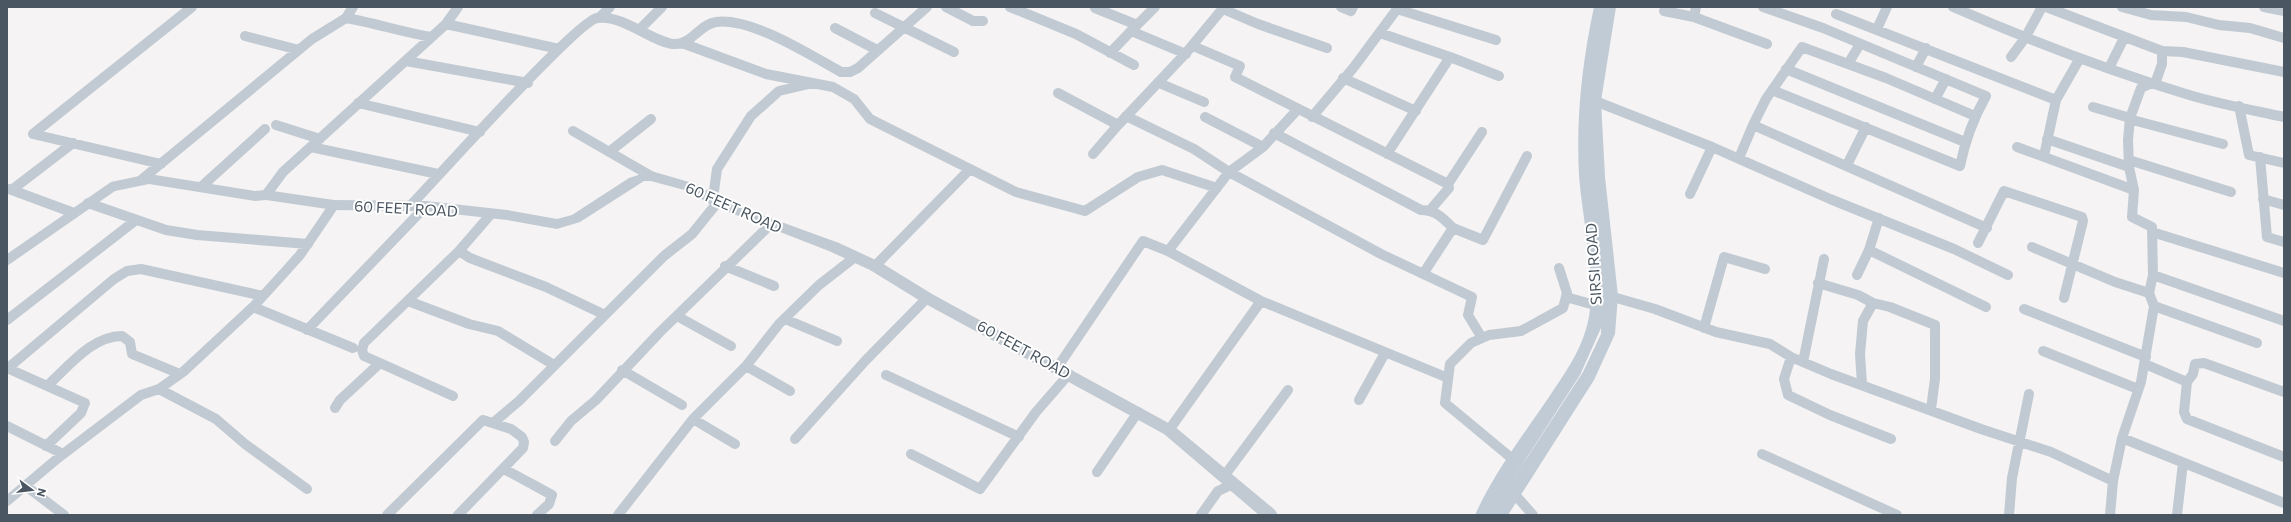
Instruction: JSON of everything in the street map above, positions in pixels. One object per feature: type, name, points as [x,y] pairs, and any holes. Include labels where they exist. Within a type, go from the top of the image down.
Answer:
[{"type":"main road","name":"SIRSI ROAD","points":[[1499,515],[1589,376],[1608,334],[1586,176],[1584,120],[1592,46],[1600,7]]},
{"type":"main road","name":"SIRSI ROAD","points":[[1483,515],[1515,461],[1575,371],[1594,328],[1602,298],[1595,101],[1610,7]]},
{"type":"street","points":[[161,164],[33,134],[192,7]]},
{"type":"street","points":[[141,180],[312,39],[346,18],[353,7]]},
{"type":"street","points":[[266,195],[283,172],[446,24],[458,7]]},
{"type":"street","points":[[599,18],[610,7]]},
{"type":"street","points":[[639,30],[662,7]]},
{"type":"street","points":[[682,43],[709,24],[730,21],[776,39],[841,72],[850,72],[858,68],[927,7]]},
{"type":"street","points":[[946,7],[973,20],[983,21]]},
{"type":"street","points":[[1010,7],[1076,34],[1134,65]]},
{"type":"street","points":[[1110,53],[1154,7]]},
{"type":"street","points":[[1341,7],[1351,11],[1353,7]]},
{"type":"street","points":[[1694,18],[1696,7]]},
{"type":"street","points":[[1764,7],[1860,44],[1986,96],[1975,116],[1965,142],[1960,166],[1772,90]]},
{"type":"street","points":[[1877,29],[1886,7]]},
{"type":"street","points":[[1953,7],[2025,38],[2151,83],[2188,95],[2284,117]]},
{"type":"street","points":[[2011,57],[2025,38],[2042,7]]},
{"type":"street","points":[[2046,7],[2074,16],[2124,38],[2162,51],[2183,52],[2284,72]]},
{"type":"street","points":[[2122,7],[2151,15],[2186,16],[2219,25],[2250,28],[2284,38]]},
{"type":"street","points":[[2264,7],[2282,12]]},
{"type":"street","points":[[1095,8],[1186,54]]},
{"type":"street","points":[[1093,154],[1126,116],[1160,83],[1186,54],[1223,8],[1258,24],[1327,48]]},
{"type":"street","points":[[1312,117],[1380,33],[1397,9],[1496,40]]},
{"type":"street","points":[[1664,11],[1694,18],[1767,44]]},
{"type":"street","points":[[874,13],[954,52]]},
{"type":"street","points":[[1836,14],[2056,100]]},
{"type":"street","points":[[410,206],[438,174],[528,83],[558,49],[592,20],[603,17],[673,44],[682,43],[766,74],[814,82],[833,87],[854,100],[870,119],[1016,192],[1085,210],[1138,177],[1162,170],[1216,188]]},
{"type":"street","points":[[346,18],[374,23],[396,31],[431,37]]},
{"type":"street","points":[[446,24],[558,49]]},
{"type":"street","points":[[835,28],[878,50]]},
{"type":"street","points":[[1380,33],[1499,76]]},
{"type":"street","points":[[245,36],[299,50]]},
{"type":"street","points":[[2108,68],[2124,38]]},
{"type":"street","points":[[1848,64],[1860,44]]},
{"type":"street","points":[[1193,46],[1240,66],[1235,77],[1448,184]]},
{"type":"street","points":[[1739,158],[1753,125],[1772,90],[1802,47],[1848,64],[1975,116]]},
{"type":"street","points":[[1916,67],[1926,48]]},
{"type":"street","points":[[2110,515],[2113,481],[2122,438],[2130,418],[2146,360],[2149,326],[2154,306],[2149,293],[2153,275],[2152,232],[2150,225],[2132,217],[2134,190],[2129,163],[2130,119],[2140,88],[2156,81],[2162,64],[2162,51]]},
{"type":"street","points":[[1387,154],[1450,58]]},
{"type":"street","points":[[2044,156],[2056,100],[2080,58]]},
{"type":"street","points":[[406,61],[528,83]]},
{"type":"street","points":[[1786,69],[1965,142]]},
{"type":"street","points":[[1343,78],[1416,111]]},
{"type":"street","points":[[1935,99],[1946,79]]},
{"type":"street","points":[[493,423],[664,256],[692,234],[712,199],[717,169],[751,116],[779,92],[814,82]]},
{"type":"street","points":[[1160,83],[1204,102]]},
{"type":"street","points":[[1058,93],[1072,99],[1094,113],[1118,125]]},
{"type":"street","points":[[1595,101],[1739,158],[1954,249],[2008,274]]},
{"type":"street","points":[[358,103],[480,132]]},
{"type":"street","points":[[2239,106],[2249,155],[2284,163]]},
{"type":"street","points":[[2094,107],[2130,119],[2223,144]]},
{"type":"street","points":[[1168,251],[1229,172],[1263,147],[1274,133],[1298,109]]},
{"type":"street","points":[[1126,116],[1194,149],[1229,172],[1381,254],[1472,297],[1468,315],[1482,338]]},
{"type":"street","points":[[1205,117],[1263,147]]},
{"type":"street","points":[[609,152],[651,119]]},
{"type":"street","points":[[276,125],[320,139]]},
{"type":"street","points":[[1753,125],[1847,165],[1987,228]]},
{"type":"street","points":[[1847,165],[1866,127]]},
{"type":"street","points":[[201,187],[265,129]]},
{"type":"street","points":[[573,131],[651,176]]},
{"type":"street","points":[[1431,209],[1449,188],[1448,184],[1482,132]]},
{"type":"street","points":[[1274,133],[1421,210],[1431,209],[1441,215],[1453,228],[1483,240],[1527,156]]},
{"type":"street","points":[[2047,139],[2231,192]]},
{"type":"street","points":[[10,189],[73,143]]},
{"type":"street","points":[[311,147],[438,174]]},
{"type":"street","points":[[1690,194],[1712,147]]},
{"type":"street","points":[[2017,147],[2134,190]]},
{"type":"street","points":[[2260,157],[2267,237],[2284,242]]},
{"type":"street","points":[[875,266],[970,169]]},
{"type":"street","name":"60 FEET ROAD","points":[[88,203],[111,187],[149,179],[254,196],[266,195],[334,205],[361,207],[426,206],[557,224],[576,219],[633,181],[651,176],[692,187],[712,199],[770,225],[834,247],[875,266],[927,298],[1169,430],[1270,515]]},
{"type":"street","points":[[10,189],[74,213]]},
{"type":"street","points":[[1978,243],[1987,228],[2004,191],[2082,217],[2083,221],[2064,298]]},
{"type":"street","points":[[2263,199],[2284,205]]},
{"type":"street","points":[[7,261],[88,203],[166,230],[197,235],[308,244]]},
{"type":"street","points":[[7,501],[63,454],[141,395],[159,389],[180,374],[253,308],[308,244],[334,205]]},
{"type":"street","points":[[307,330],[426,206]]},
{"type":"street","points":[[453,396],[364,356],[362,350],[364,343],[458,251],[491,214]]},
{"type":"street","points":[[1857,275],[1869,250],[1879,218]]},
{"type":"street","points":[[7,320],[136,220]]},
{"type":"street","points":[[555,441],[571,421],[596,400],[622,370],[726,266],[770,225]]},
{"type":"street","points":[[1423,274],[1453,228]]},
{"type":"street","points":[[2152,232],[2284,273]]},
{"type":"street","points":[[1057,368],[1143,242],[1168,251],[1261,302],[1317,323],[1385,353],[1448,378]]},
{"type":"street","points":[[2032,247],[2149,293]]},
{"type":"street","points":[[1869,250],[1986,307]]},
{"type":"street","points":[[458,251],[470,258],[546,287],[605,315]]},
{"type":"street","points":[[618,515],[693,419],[746,366],[785,319],[819,285],[855,257]]},
{"type":"street","points":[[1704,328],[1724,257],[1766,269]]},
{"type":"street","points":[[1803,362],[1824,259]]},
{"type":"street","points":[[726,266],[774,286]]},
{"type":"street","points":[[1515,461],[1445,403],[1450,364],[1471,343],[1496,334],[1521,331],[1563,308],[1567,293],[1559,268]]},
{"type":"street","points":[[46,446],[81,413],[85,403],[8,368],[114,279],[127,271],[141,269],[263,296]]},
{"type":"street","points":[[2153,275],[2284,321]]},
{"type":"street","points":[[1818,283],[1858,295],[1873,303],[1890,307],[1935,325],[1935,379],[1931,409]]},
{"type":"street","points":[[1566,297],[1602,298],[1704,328],[1770,344],[1791,357],[1803,362],[1981,429],[2051,452],[2113,481]]},
{"type":"street","points":[[795,439],[866,360],[927,298]]},
{"type":"street","points":[[408,301],[469,324],[498,331],[554,365]]},
{"type":"street","points":[[1169,430],[1261,302]]},
{"type":"street","points":[[1862,384],[1860,354],[1863,321],[1873,303]]},
{"type":"street","points":[[2154,306],[2257,343]]},
{"type":"street","points":[[253,308],[352,348]]},
{"type":"street","points":[[2024,309],[2146,360],[2187,382]]},
{"type":"street","points":[[677,316],[731,346]]},
{"type":"street","points":[[785,319],[837,341]]},
{"type":"street","points":[[48,385],[94,344],[103,338],[115,334],[127,338],[131,343],[132,354],[180,374]]},
{"type":"street","points":[[2043,351],[2138,389]]},
{"type":"street","points":[[1359,400],[1385,353]]},
{"type":"street","points":[[1791,357],[1784,379],[1788,395],[1830,415],[1892,439]]},
{"type":"street","points":[[335,408],[340,400],[380,363]]},
{"type":"street","points":[[2284,392],[2204,363],[2195,364],[2193,374],[2187,382],[2184,412],[2187,419],[2284,458]]},
{"type":"street","points":[[746,366],[790,391]]},
{"type":"street","points":[[622,370],[682,405]]},
{"type":"street","points":[[911,454],[980,489],[1036,412],[1068,374]]},
{"type":"street","points":[[886,375],[1019,437]]},
{"type":"street","points":[[159,389],[216,419],[245,444],[307,489]]},
{"type":"street","points":[[1202,515],[1229,479],[1288,390]]},
{"type":"street","points":[[2009,515],[2012,478],[2030,394]]},
{"type":"street","points":[[1097,472],[1138,412]]},
{"type":"street","points":[[693,419],[735,444]]},
{"type":"street","points":[[387,515],[483,420],[518,432],[524,437],[526,443],[517,457],[458,515]]},
{"type":"street","points":[[7,426],[63,454]]},
{"type":"street","points":[[2122,438],[2284,503]]},
{"type":"street","points":[[1762,454],[1897,515]]},
{"type":"street","points":[[2178,515],[2183,463]]},
{"type":"street","points":[[504,469],[552,495],[549,504],[537,515]]},
{"type":"street","points":[[1505,479],[1513,495],[1533,515]]},
{"type":"street","points":[[26,486],[64,515]]}]
